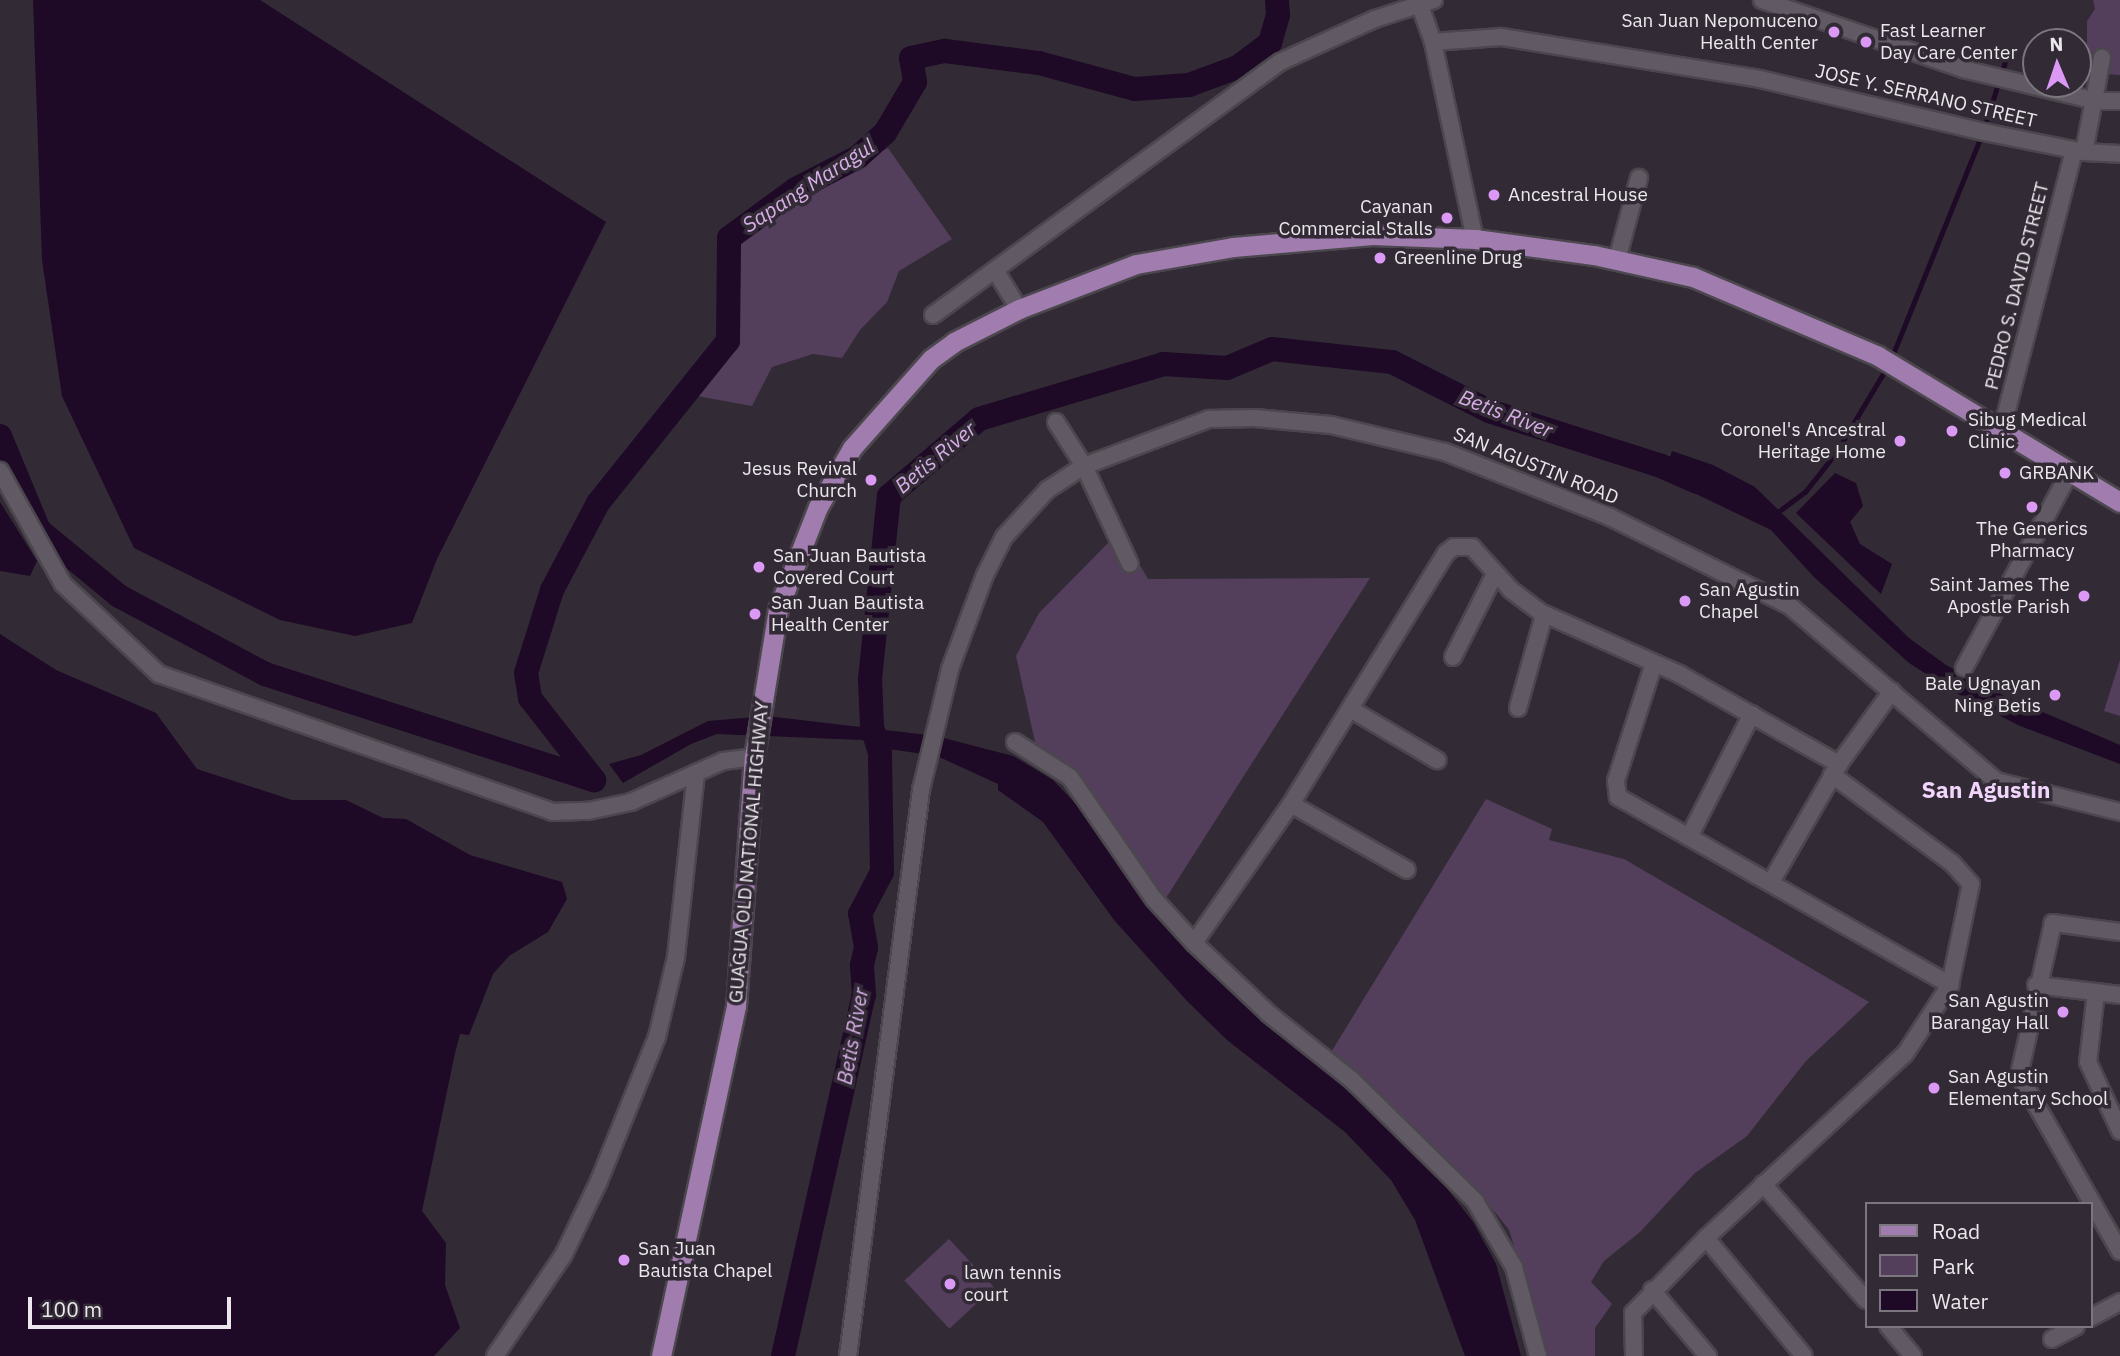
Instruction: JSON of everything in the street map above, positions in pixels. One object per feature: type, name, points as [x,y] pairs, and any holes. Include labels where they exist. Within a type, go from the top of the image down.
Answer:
[{"type":"main road","name":"GUAGUA OLD NATIONAL HIGHWAY","points":[[660,1356],[737,1006],[755,752],[778,609],[791,565],[852,447],[931,359],[1019,309],[1136,264],[1233,247],[1372,235],[1475,239],[1617,260],[1693,277],[1878,356],[2001,433],[2120,502]]},
{"type":"street","points":[[1762,0],[1962,69],[2096,101],[2120,101]]},
{"type":"street","points":[[933,315],[1280,62],[1348,30],[1424,1],[1475,239]]},
{"type":"street","name":"JOSE Y. SERRANO STREET","points":[[1433,42],[1486,35],[1760,79],[2079,151],[2120,154]]},
{"type":"street","name":"PEDRO S. DAVID STREET","points":[[2001,433],[2079,151],[2096,101],[2102,58]]},
{"type":"street","points":[[1617,260],[1639,178]]},
{"type":"street","points":[[995,270],[1019,309]]},
{"type":"street","name":"SAN AGUSTIN ROAD","points":[[848,1356],[926,762],[935,724],[960,636],[1004,537],[1047,490],[1084,466],[1209,419],[1255,418],[1331,425],[1445,452],[1610,517],[1790,606],[1996,781],[2120,812]]},
{"type":"street","points":[[1056,422],[1084,466],[1130,564]]},
{"type":"street","points":[[0,471],[63,584],[159,674],[552,812],[588,811],[631,802],[723,761],[755,752]]},
{"type":"street","points":[[1964,668],[2069,474]]},
{"type":"street","points":[[1194,943],[1291,804],[1352,710],[1446,553],[1463,545],[1472,547],[1495,574],[1544,615],[1654,663],[1752,714],[1836,770],[1952,863],[1971,884],[1950,985],[1905,1054],[1706,1238],[1633,1312],[1634,1356]]},
{"type":"street","points":[[1453,657],[1495,574]]},
{"type":"street","points":[[1518,708],[1544,615]]},
{"type":"street","points":[[1654,663],[1616,790],[1618,797],[1950,985]]},
{"type":"street","points":[[1771,882],[1836,770],[1892,691]]},
{"type":"street","points":[[1352,710],[1437,760]]},
{"type":"street","points":[[1689,837],[1752,714]]},
{"type":"street","points":[[1015,742],[1070,777],[1154,899],[1194,943],[1269,1014],[1352,1080],[1475,1201],[1514,1267],[1538,1356]]},
{"type":"street","points":[[495,1356],[564,1254],[608,1162],[657,1037],[676,957],[696,773]]},
{"type":"street","points":[[1291,804],[1407,870]]},
{"type":"street","points":[[2120,932],[2053,923],[2036,985],[2019,1074],[2120,1251]]},
{"type":"street","points":[[2036,985],[2120,995]]},
{"type":"street","points":[[2096,992],[2088,1062],[2120,1131]]},
{"type":"street","points":[[1763,1184],[1864,1298]]},
{"type":"street","points":[[1706,1238],[1804,1356]]},
{"type":"street","points":[[1652,1290],[1708,1356]]},
{"type":"street","points":[[2092,1317],[2120,1302]]},
{"type":"street","points":[[1890,1328],[1913,1356]]},
{"type":"street","points":[[2052,1339],[2072,1328]]},
{"type":"green space","points":[[2093,0],[2120,0],[2120,75],[2092,73],[2092,28],[2087,28],[2087,21],[2095,9]]},
{"type":"green space","points":[[888,148],[952,239],[899,271],[887,302],[860,330],[842,358],[813,354],[772,367],[752,406],[697,396],[730,342],[734,240],[798,194]]},
{"type":"green space","points":[[1120,531],[1148,579],[1370,578],[1166,898],[1075,773],[1035,742],[1016,656],[1039,613]]},
{"type":"green space","points":[[2120,660],[2120,716],[2104,711]]},
{"type":"green space","points":[[1486,799],[1552,829],[1549,840],[1624,859],[1869,1002],[1806,1061],[1747,1136],[1695,1173],[1640,1232],[1604,1261],[1591,1282],[1612,1304],[1595,1328],[1595,1356],[1544,1356],[1542,1336],[1509,1230],[1482,1196],[1330,1054]]},
{"type":"green space","name":"lawn tennis court","points":[[949,1239],[994,1287],[949,1329],[904,1281]]},
{"type":"water","points":[[33,0],[260,0],[606,222],[437,559],[412,623],[355,636],[280,620],[134,548],[62,396],[42,260]]},
{"type":"water","points":[[1672,451],[1713,465],[1755,487],[1909,638],[1946,665],[2005,696],[2120,745],[2120,764],[2020,726],[1958,694],[1909,663],[1814,577],[1771,530],[1663,478]]},
{"type":"water","points":[[1835,473],[1856,483],[1863,506],[1850,522],[1860,544],[1892,564],[1881,594],[1796,513]]},
{"type":"water","points":[[0,502],[37,561],[30,576],[0,571]]},
{"type":"water","points":[[0,634],[56,670],[156,713],[197,769],[292,800],[346,800],[383,818],[406,819],[470,855],[562,882],[567,899],[548,932],[509,956],[493,974],[469,1035],[460,1034],[422,1211],[446,1243],[445,1285],[460,1328],[434,1356],[0,1356]]},
{"type":"water","points":[[767,716],[936,736],[1013,756],[1053,780],[1088,817],[1142,896],[1207,970],[1412,1146],[1445,1186],[1473,1222],[1496,1264],[1521,1356],[1465,1356],[1415,1220],[1391,1180],[1345,1132],[1227,1040],[1187,1001],[1114,920],[1043,822],[998,790],[998,784],[937,756],[882,748],[862,740],[717,734],[691,744],[623,783],[609,764],[641,755],[708,721]]},
{"type":"waterway","name":"Sapang Maragul","points":[[594,780],[530,698],[526,673],[552,590],[598,503],[728,341],[729,238],[796,189],[858,157],[885,133],[915,82],[911,58],[945,51],[1039,63],[1135,89],[1189,85],[1238,67],[1270,43],[1278,15],[1277,0]]},
{"type":"waterway","points":[[1984,128],[2009,49]]},
{"type":"waterway","points":[[1891,359],[1982,134]]},
{"type":"waterway","name":"Betis River","points":[[783,1356],[864,995],[862,965],[866,947],[860,914],[882,872],[880,753],[872,726],[870,679],[889,496],[979,419],[1163,364],[1227,368],[1272,349],[1392,362],[1489,411],[1661,466],[1697,482]]},
{"type":"waterway","points":[[1778,512],[1805,492],[1835,454],[1887,367]]},
{"type":"waterway","points":[[0,436],[39,530],[119,596],[265,674],[594,780]]},
{"type":"place","name":"San Juan Nepomuceno Health Center","points":[[1834,32]]},
{"type":"place","name":"Fast Learner Day Care Center","points":[[1866,42]]},
{"type":"place","name":"Ancestral House","points":[[1494,195]]},
{"type":"place","name":"Cayanan Commercial Stalls","points":[[1447,218]]},
{"type":"place","name":"Greenline Drug","points":[[1380,258]]},
{"type":"place","name":"Sibug Medical Clinic","points":[[1952,431]]},
{"type":"place","name":"Coronel's Ancestral Heritage Home","points":[[1900,441]]},
{"type":"place","name":"GRBANK","points":[[2005,473]]},
{"type":"place","name":"Jesus Revival Church","points":[[871,480]]},
{"type":"place","name":"The Generics Pharmacy","points":[[2032,507]]},
{"type":"place","name":"San Juan Bautista Covered Court","points":[[759,567]]},
{"type":"place","name":"Saint James The Apostle Parish","points":[[2084,596]]},
{"type":"place","name":"San Agustin Chapel","points":[[1685,601]]},
{"type":"place","name":"San Juan Bautista Health Center","points":[[755,614]]},
{"type":"place","name":"Bale Ugnayan Ning Betis","points":[[2055,695]]},
{"type":"place","name":"San Agustin Barangay Hall","points":[[2063,1012]]},
{"type":"place","name":"San Agustin Elementary School","points":[[1934,1088]]},
{"type":"place","name":"San Juan Bautista Chapel","points":[[624,1260]]},
{"type":"place","name":"lawn tennis court","points":[[950,1284]]},
{"type":"district","name":"San Agustin","points":[[1986,789]]}]
